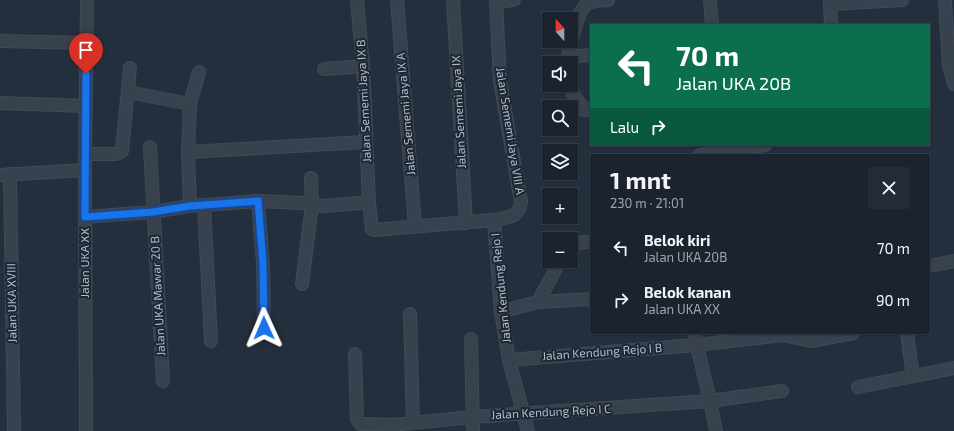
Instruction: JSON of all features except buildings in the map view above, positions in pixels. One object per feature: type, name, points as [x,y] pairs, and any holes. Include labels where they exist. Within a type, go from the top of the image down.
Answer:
[{"type":"street","name":"Jalan UKA XX","points":[[86,431],[85,154],[87,0]]},
{"type":"street","name":"Jalan Sememi Jaya IX B","points":[[357,0],[363,66],[369,202]]},
{"type":"street","name":"Jalan Sememi Jaya IX A","points":[[397,0],[415,227]]},
{"type":"street","name":"Jalan Sememi Jaya IX","points":[[453,0],[466,223]]},
{"type":"street","points":[[496,1],[514,0]]},
{"type":"street","points":[[568,56],[580,14],[585,5],[592,2],[608,0]]},
{"type":"street","points":[[710,0],[712,24]]},
{"type":"street","points":[[831,24],[830,2],[902,0]]},
{"type":"street","points":[[945,0],[949,66],[954,84]]},
{"type":"street","name":"Jalan Sememi Jaya VIII A","points":[[494,220],[515,215],[520,209],[521,202],[500,81],[496,1]]},
{"type":"street","points":[[0,41],[86,43]]},
{"type":"street","points":[[578,57],[590,54]]},
{"type":"street","points":[[324,69],[363,66]]},
{"type":"street","points":[[85,154],[116,154],[122,152],[130,68]]},
{"type":"street","points":[[190,206],[188,152],[190,104],[199,72]]},
{"type":"street","points":[[128,92],[190,104]]},
{"type":"street","points":[[572,92],[584,110],[590,109]]},
{"type":"street","points":[[0,103],[86,106]]},
{"type":"street","points":[[188,152],[366,142]]},
{"type":"street","points":[[705,154],[758,146]]},
{"type":"street","name":"Jalan UKA Mawar 20 B","points":[[150,147],[163,381]]},
{"type":"street","points":[[5,175],[85,170]]},
{"type":"street","name":"Jalan UKA XVIII","points":[[5,175],[14,431]]},
{"type":"street","points":[[302,284],[311,178]]},
{"type":"street","points":[[85,217],[153,212],[190,206],[258,201],[324,206],[369,202]]},
{"type":"street","points":[[258,201],[263,263],[264,328]]},
{"type":"street","name":"Jalan Kendung Rejo I","points":[[369,202],[373,230],[494,220],[501,312],[509,360],[525,414],[528,431]]},
{"type":"street","points":[[204,205],[211,341]]},
{"type":"street","points":[[578,243],[590,242]]},
{"type":"street","points":[[930,266],[954,261]]},
{"type":"street","points":[[538,302],[556,268]]},
{"type":"street","points":[[501,312],[538,302],[590,299]]},
{"type":"street","points":[[410,314],[413,423]]},
{"type":"street","points":[[694,334],[716,431]]},
{"type":"street","name":"Jalan Kendung Rejo I B","points":[[509,360],[696,345],[783,335],[811,341],[848,334]]},
{"type":"street","points":[[907,334],[913,376]]},
{"type":"street","points":[[471,339],[473,431]]},
{"type":"street","name":"Jalan Kendung Rejo I C","points":[[355,354],[356,419],[360,424],[392,428],[413,423],[472,417],[710,401],[782,391]]},
{"type":"street","points":[[858,387],[954,368]]},
{"type":"route","points":[[86,74],[85,217],[153,212],[190,206],[258,201],[262,238],[264,328]]}]
